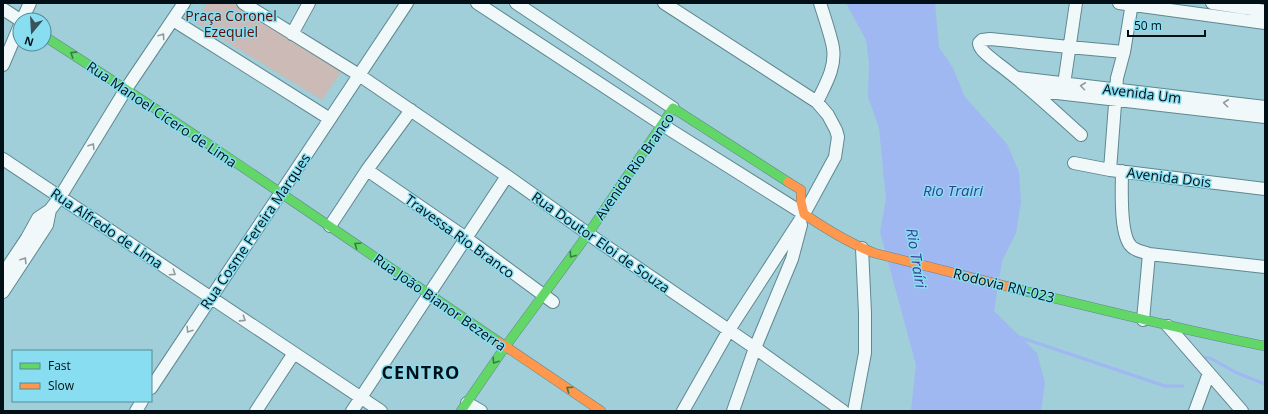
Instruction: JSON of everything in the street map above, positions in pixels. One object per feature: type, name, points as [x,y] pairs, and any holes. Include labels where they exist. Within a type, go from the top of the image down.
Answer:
[{"type":"main road","name":"Rua Manoel Cícero de Lima","points":[[52,41],[126,89],[280,193]]},
{"type":"main road","name":"Avenida Rio Branco","points":[[673,108],[674,125]]},
{"type":"main road","name":"Avenida Rio Branco","points":[[464,407],[543,295],[594,239],[674,125],[673,108]]},
{"type":"main road","points":[[674,125],[801,190],[801,202],[804,214]]},
{"type":"main road","name":"Rua João Bianor Bezerra","points":[[280,193],[601,411]]},
{"type":"main road","name":"Rodovia RN-023","points":[[804,214],[835,235],[874,253],[1168,326],[1265,346]]},
{"type":"street","points":[[25,12],[30,3]]},
{"type":"street","points":[[3,274],[31,241],[47,225],[50,210],[60,197],[126,89],[184,3]]},
{"type":"street","name":"Rua Doutor Eloi de Souza","points":[[243,3],[359,75],[411,110],[507,176],[594,239],[730,330],[843,411]]},
{"type":"street","points":[[292,34],[309,3]]},
{"type":"street","name":"Rua Cosme Fereira Marques","points":[[152,386],[407,3]]},
{"type":"street","points":[[477,3],[674,125],[804,214]]},
{"type":"street","points":[[516,3],[673,108]]},
{"type":"street","points":[[664,3],[817,102],[828,115],[838,137],[835,157],[804,214],[730,330],[683,411]]},
{"type":"street","points":[[817,102],[829,77],[833,56],[833,48],[820,3]]},
{"type":"street","points":[[1063,88],[1076,3]]},
{"type":"street","points":[[1119,3],[1265,22]]},
{"type":"street","points":[[1212,3],[1265,11]]},
{"type":"street","points":[[1132,4],[1124,52],[1118,71],[1115,95],[1116,171],[1127,240],[1132,248],[1145,252],[1265,268]]},
{"type":"street","points":[[3,9],[12,14]]},
{"type":"street","points":[[173,20],[330,118]]},
{"type":"street","points":[[1080,135],[1018,78],[979,47],[980,41],[990,39],[1124,52]]},
{"type":"street","points":[[3,65],[12,44]]},
{"type":"street","name":"Avenida Um","points":[[1018,78],[1063,88],[1115,95],[1161,100],[1265,107]]},
{"type":"street","name":"Avenida Um","points":[[1031,90],[1063,88]]},
{"type":"street","name":"Avenida Um","points":[[1161,100],[1265,117]]},
{"type":"street","points":[[330,226],[367,170],[411,110]]},
{"type":"street","name":"Rua Alfredo de Lima","points":[[3,159],[360,398],[382,411]]},
{"type":"street","name":"Avenida Dois","points":[[1074,163],[1116,171],[1265,189]]},
{"type":"street","name":"Travessa Rio Branco","points":[[367,170],[466,238],[553,302]]},
{"type":"street","points":[[352,411],[507,176]]},
{"type":"street","points":[[733,411],[755,348],[792,259],[804,214]]},
{"type":"street","points":[[3,292],[31,241]]},
{"type":"street","points":[[854,411],[865,353],[862,248]]},
{"type":"street","points":[[1138,318],[1145,252]]},
{"type":"street","points":[[1168,326],[1242,411]]},
{"type":"street","points":[[256,411],[294,353]]},
{"type":"street","points":[[1194,411],[1209,373]]},
{"type":"street","points":[[136,411],[141,402]]},
{"type":"street","points":[[464,407],[479,408]]},
{"type":"green space","name":"Praça Coronel Ezequiel","points":[[207,3],[232,3],[341,72],[322,100],[196,23]]},
{"type":"water","name":"Rio Trairi","points":[[846,3],[935,3],[939,47],[953,68],[965,97],[1007,144],[1019,172],[1021,202],[1016,233],[1002,261],[994,311],[1037,353],[1045,383],[1041,411],[911,411],[916,365],[880,232],[886,199],[879,128],[868,97],[869,63],[866,40]]},
{"type":"waterway","points":[[1019,337],[1165,386],[1183,386]]},
{"type":"waterway","points":[[1205,358],[1210,358],[1237,373],[1265,384]]},
{"type":"traffic: fast","points":[[52,41],[216,149],[499,342]]},
{"type":"traffic: fast","points":[[461,411],[505,347],[588,234],[673,108],[788,182]]},
{"type":"traffic: fast","points":[[1017,289],[1172,326],[1265,346]]},
{"type":"traffic: slow","points":[[788,182],[801,190],[801,202],[804,214],[856,245],[874,253],[1017,289]]},
{"type":"traffic: slow","points":[[499,342],[601,411]]},
{"type":"district","name":"CENTRO","points":[[421,372]]},
{"type":"water label","name":"Rio Traíri","points":[[917,258]]}]
